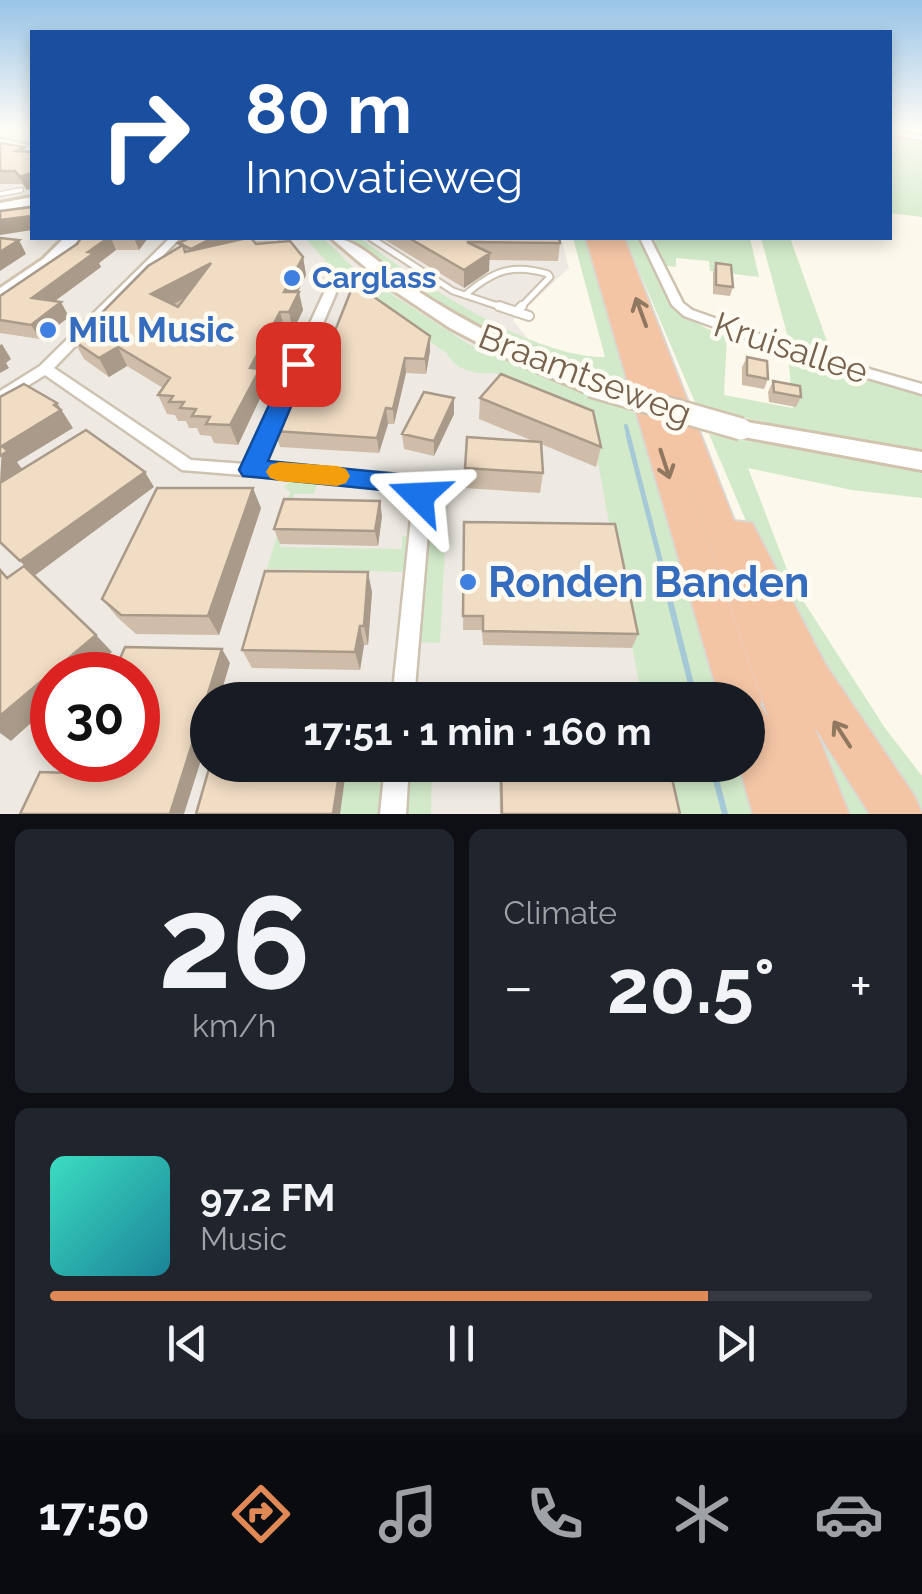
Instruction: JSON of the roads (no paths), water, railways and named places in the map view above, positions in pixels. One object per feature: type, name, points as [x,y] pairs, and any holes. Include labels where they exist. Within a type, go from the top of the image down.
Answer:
[{"type":"highway","points":[[596,240],[735,682]]},
{"type":"highway","points":[[615,240],[825,814]]},
{"type":"highway","points":[[668,386],[718,480],[792,648],[840,731],[898,814]]},
{"type":"highway","points":[[765,774],[778,814]]},
{"type":"street","points":[[0,207],[26,196]]},
{"type":"street","points":[[0,296],[49,263],[70,240]]},
{"type":"street","points":[[0,398],[45,369],[173,240]]},
{"type":"street","name":"Braamtseweg","points":[[340,240],[389,282],[448,322],[532,363],[591,386],[741,429],[922,461]]},
{"type":"street","name":"Kruisallee","points":[[646,240],[678,305],[688,314],[922,390]]},
{"type":"street","points":[[252,470],[330,293]]},
{"type":"street","points":[[45,369],[188,466],[408,485],[419,496],[404,682]]},
{"type":"street","points":[[393,814],[396,782]]},
{"type":"lane","points":[[0,194],[26,196]]},
{"type":"lane","points":[[373,240],[466,295],[529,316]]},
{"type":"lane","points":[[466,295],[501,267],[548,274],[550,277],[516,312]]},
{"type":"waterway","points":[[626,426],[629,438]]},
{"type":"waterway","points":[[628,435],[671,603]]},
{"type":"waterway","points":[[670,601],[690,682]]},
{"type":"waterway","points":[[717,782],[725,814]]},
{"type":"place","name":"Carglass","points":[[292,278]]},
{"type":"place","name":"Mill Music","points":[[48,330]]},
{"type":"place","name":"Ronden Banden","points":[[468,582]]}]
